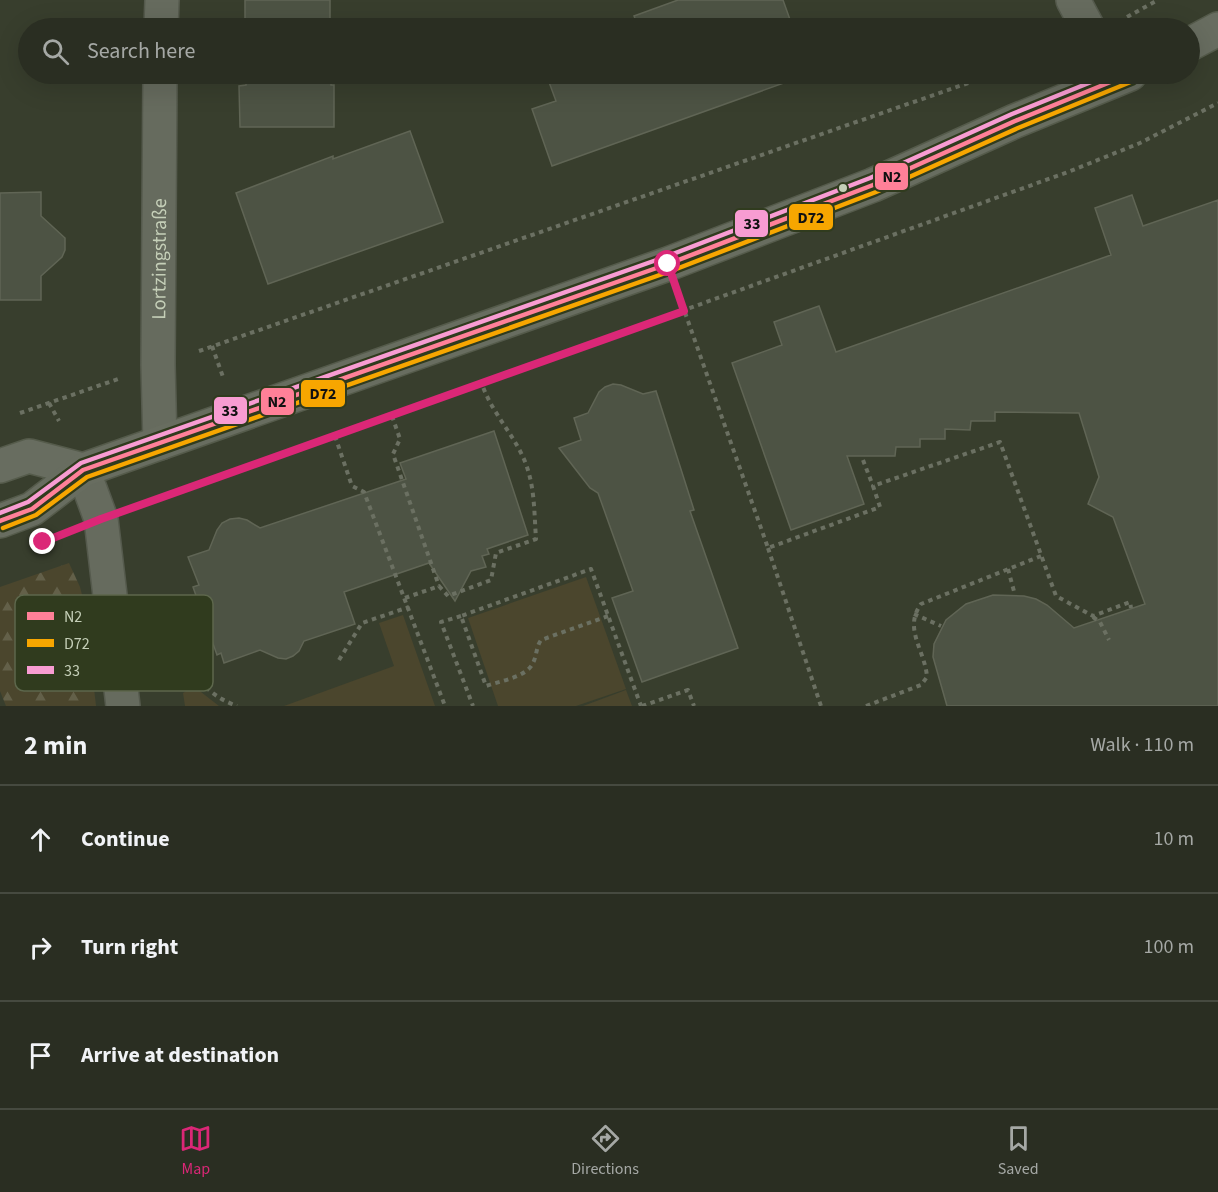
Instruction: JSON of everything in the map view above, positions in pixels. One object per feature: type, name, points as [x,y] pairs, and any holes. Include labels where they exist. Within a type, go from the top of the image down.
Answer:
[{"type":"main road","points":[[1200,39],[1218,29]]},
{"type":"main road","points":[[0,521],[32,509],[83,470],[668,264],[873,185],[1101,84]]},
{"type":"main road","points":[[0,466],[29,456],[83,470]]},
{"type":"street","points":[[161,18],[162,0]]},
{"type":"street","points":[[1073,0],[1083,18]]},
{"type":"street","name":"Lortzingstraße","points":[[160,84],[158,364],[160,443]]},
{"type":"street","points":[[83,470],[101,519],[110,595]]},
{"type":"street","points":[[121,691],[123,706]]},
{"type":"path","points":[[1125,18],[1158,0]]},
{"type":"path","points":[[12,416],[965,84]]},
{"type":"path","points":[[101,519],[1068,172],[1140,143],[1218,103]]},
{"type":"path","points":[[668,264],[821,706]]},
{"type":"path","points":[[392,416],[400,439],[393,454],[439,586],[448,596],[491,580],[496,553],[536,539],[533,487],[523,457],[487,399],[482,384]]},
{"type":"path","points":[[335,436],[352,486],[364,492],[445,706]]},
{"type":"path","points":[[873,486],[1000,442],[1056,596],[1093,616],[1100,622],[1109,640]]},
{"type":"path","points":[[768,548],[880,507],[863,460]]},
{"type":"path","points":[[866,706],[921,685],[927,677],[927,668],[913,627],[914,614],[921,604],[1041,556]]},
{"type":"path","points":[[472,706],[441,622],[591,569],[641,706],[688,690],[694,706]]},
{"type":"path","points":[[1008,569],[1015,595]]},
{"type":"path","points":[[405,598],[439,586]]},
{"type":"path","points":[[1093,616],[1130,602],[1131,608]]},
{"type":"path","points":[[339,660],[362,622],[409,607]]},
{"type":"path","points":[[914,614],[941,626]]},
{"type":"path","points":[[461,616],[486,686],[525,672],[532,667],[537,646],[541,640],[608,616]]},
{"type":"path","points":[[212,691],[226,702],[237,706]]},
{"type":"green space","points":[[69,563],[82,595],[15,595],[15,691],[94,691],[96,706],[6,706],[0,691],[0,587]]},
{"type":"green space","points":[[586,577],[626,689],[576,706],[498,706],[468,618]]},
{"type":"green space","points":[[403,615],[435,706],[284,706],[394,666],[379,623]]},
{"type":"green space","points":[[626,690],[632,706],[583,706]]},
{"type":"green space","points":[[200,691],[219,706],[185,706],[183,693]]},
{"type":"building","points":[[245,0],[330,0],[330,18],[245,18]]},
{"type":"building","points":[[678,0],[783,0],[789,18],[635,18],[634,16]]},
{"type":"building","points":[[550,84],[781,84],[552,166],[532,109],[556,101]]},
{"type":"building","points":[[334,85],[334,127],[240,127],[239,86]]},
{"type":"building","points":[[410,131],[443,222],[268,284],[236,193],[333,156],[333,159]]},
{"type":"building","points":[[41,192],[41,216],[65,238],[65,250],[62,257],[41,276],[41,300],[0,300],[0,193]]},
{"type":"building","points":[[1132,195],[1143,226],[1218,200],[1218,706],[947,706],[933,657],[934,644],[946,620],[966,604],[993,595],[1024,596],[1047,605],[1074,628],[1145,604],[1113,517],[1088,504],[1099,477],[1079,413],[995,412],[995,421],[971,421],[970,430],[945,429],[945,439],[920,439],[920,447],[896,447],[895,456],[847,456],[864,504],[791,530],[732,363],[782,345],[774,322],[819,306],[836,352],[1111,255],[1095,208]]},
{"type":"building","points":[[613,384],[643,394],[656,391],[694,510],[690,511],[738,648],[642,682],[612,598],[633,591],[598,493],[590,488],[559,448],[581,440],[574,418],[588,413],[599,392]]},
{"type":"building","points":[[494,431],[528,535],[487,549],[489,554],[482,556],[486,567],[471,571],[455,601],[429,563],[344,592],[355,624],[304,641],[299,651],[293,656],[286,659],[278,658],[260,650],[224,663],[221,653],[217,655],[213,644],[213,595],[196,595],[193,587],[199,585],[188,557],[209,550],[217,530],[222,523],[230,519],[247,520],[260,528],[406,479],[400,463]]},
{"type":"transit line","name":"33","points":[[0,513],[28,502],[81,463],[665,257],[870,178],[1012,114],[1086,84]]},
{"type":"transit line","name":"N2","points":[[0,521],[32,509],[83,470],[668,264],[873,185],[1015,121],[1106,84]]},
{"type":"transit line","name":"D72","points":[[3,528],[36,515],[87,477],[671,271],[876,192],[1018,128],[1126,84]]},
{"type":"route","points":[[43,542],[101,519],[684,311],[668,264]]}]
